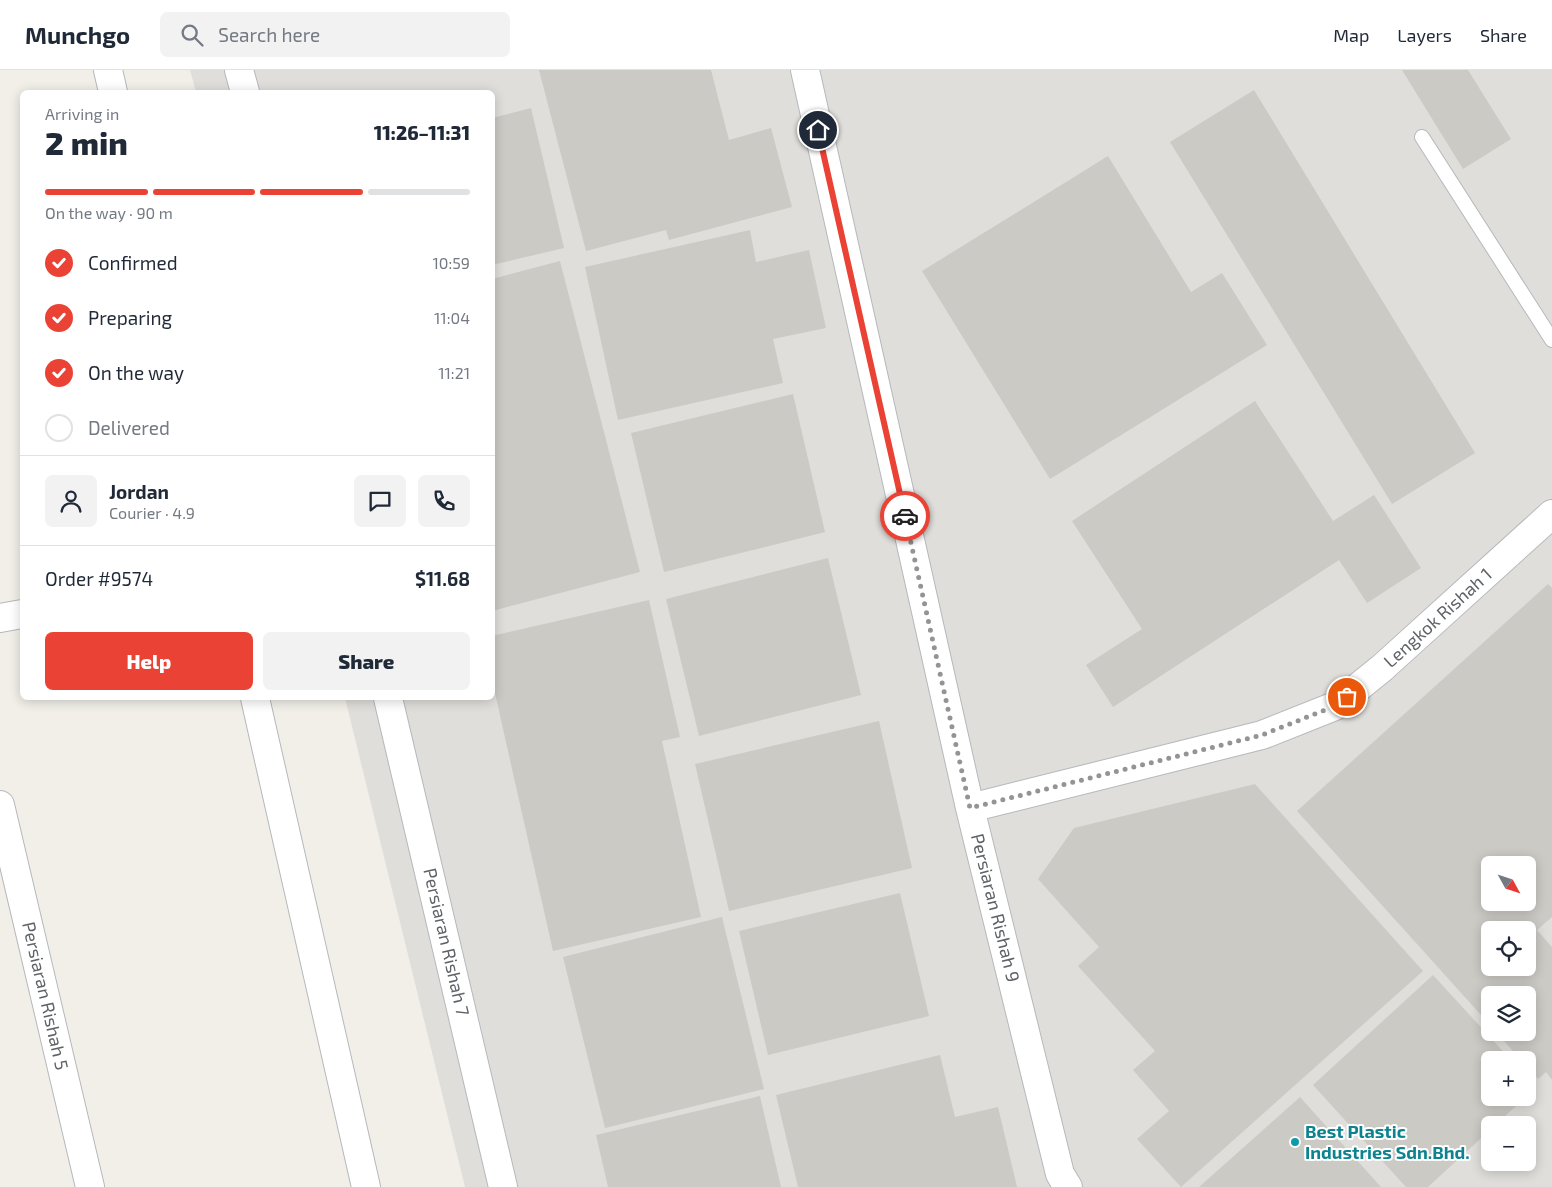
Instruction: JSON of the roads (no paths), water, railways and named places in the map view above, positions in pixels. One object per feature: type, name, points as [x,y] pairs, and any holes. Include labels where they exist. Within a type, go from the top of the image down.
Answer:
[{"type":"street","points":[[108,70],[113,90]]},
{"type":"street","points":[[240,70],[245,90]]},
{"type":"street","name":"Persiaran Rishah 9","points":[[805,70],[970,808],[1060,1174],[1068,1187]]},
{"type":"street","name":"Lengkok Rishah 1","points":[[970,808],[1262,735],[1335,706],[1382,668],[1552,514]]},
{"type":"street","points":[[0,618],[20,614]]},
{"type":"street","points":[[255,700],[366,1187]]},
{"type":"street","name":"Persiaran Rishah 7","points":[[388,700],[503,1187]]},
{"type":"street","name":"Persiaran Rishah 5","points":[[0,804],[90,1187]]},
{"type":"lane","points":[[1422,137],[1552,340]]},
{"type":"place","name":"Best Plastic Industries Sdn.Bhd.","points":[[1295,1142]]}]
